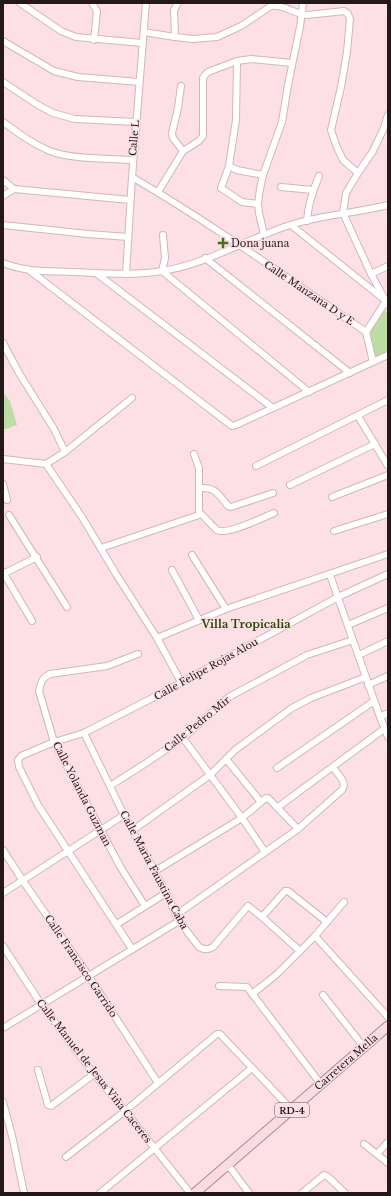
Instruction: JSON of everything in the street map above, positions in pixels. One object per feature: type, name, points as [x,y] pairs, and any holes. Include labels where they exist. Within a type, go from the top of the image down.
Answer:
[{"type":"main road","name":"Carretera Mella","points":[[196,1193],[292,1110],[320,1083],[388,1026]]},
{"type":"street","points":[[20,3],[61,31],[76,37],[94,40],[142,43]]},
{"type":"street","points":[[92,3],[97,11],[94,40]]},
{"type":"street","name":"Calle L","points":[[126,274],[130,200],[146,3]]},
{"type":"street","points":[[175,38],[174,10],[178,3]]},
{"type":"street","points":[[264,235],[258,204],[263,176],[282,122],[292,63],[297,46],[303,3]]},
{"type":"street","points":[[144,32],[175,38],[193,39],[217,37],[241,26],[276,4],[302,14],[344,11],[348,14],[350,19],[347,52],[331,130],[343,160],[358,173]]},
{"type":"street","points":[[3,40],[54,71],[78,77],[139,82]]},
{"type":"street","points":[[158,192],[183,151],[199,141],[203,136],[203,78],[208,72],[237,61],[251,59],[292,63]]},
{"type":"street","points":[[237,61],[236,120],[228,166],[221,186],[223,191],[242,202],[258,204]]},
{"type":"street","points":[[3,82],[53,113],[75,119],[136,122]]},
{"type":"street","points":[[181,86],[172,133],[173,138],[183,151]]},
{"type":"street","points":[[387,303],[371,274],[343,213],[345,196],[386,130],[388,116]]},
{"type":"street","points":[[3,122],[51,152],[71,156],[133,160]]},
{"type":"street","points":[[228,166],[237,170],[263,176]]},
{"type":"street","name":"Calle Manzana D y E","points":[[132,176],[240,246],[366,332]]},
{"type":"street","points":[[307,221],[313,190],[319,176]]},
{"type":"street","points":[[3,180],[14,189],[130,200]]},
{"type":"street","points":[[281,187],[313,190]]},
{"type":"street","points":[[3,196],[14,189]]},
{"type":"street","points":[[3,263],[29,270],[126,274],[162,272],[187,265],[240,246],[290,225],[388,205]]},
{"type":"street","points":[[3,225],[128,237]]},
{"type":"street","points":[[290,225],[387,303]]},
{"type":"street","points":[[162,272],[165,258],[163,235]]},
{"type":"street","points":[[205,258],[350,373]]},
{"type":"street","points":[[371,274],[388,266]]},
{"type":"street","points":[[29,270],[232,426],[388,355]]},
{"type":"street","points":[[162,272],[309,392]]},
{"type":"street","points":[[96,273],[273,408]]},
{"type":"street","points":[[373,362],[366,332],[387,303]]},
{"type":"street","points":[[3,343],[19,373],[54,429],[65,452]]},
{"type":"street","points":[[3,459],[46,464],[65,452],[132,398]]},
{"type":"street","points":[[256,466],[388,400]]},
{"type":"street","points":[[358,416],[388,466]]},
{"type":"street","points":[[290,484],[375,444]]},
{"type":"street","points":[[102,548],[199,515],[199,464],[194,454]]},
{"type":"street","points":[[46,464],[102,548],[116,574],[157,638],[181,682]]},
{"type":"street","points":[[332,497],[388,475]]},
{"type":"street","points":[[3,484],[7,500]]},
{"type":"street","points":[[200,488],[209,487],[214,489],[228,506],[231,507],[273,493]]},
{"type":"street","points":[[199,512],[216,529],[221,531],[232,529],[274,513]]},
{"type":"street","points":[[334,531],[388,514]]},
{"type":"street","points":[[9,515],[37,557],[67,607]]},
{"type":"street","points":[[192,554],[226,609]]},
{"type":"street","points":[[157,638],[226,609],[330,575],[388,554]]},
{"type":"street","points":[[32,621],[3,573],[37,557]]},
{"type":"street","points":[[172,570],[199,620]]},
{"type":"street","name":"Calle Felipe Rojas Alou","points":[[69,850],[38,805],[19,767],[18,760],[21,756],[54,742],[84,733],[338,597],[388,574]]},
{"type":"street","points":[[330,575],[359,655],[368,685],[388,737]]},
{"type":"street","points":[[348,625],[388,608]]},
{"type":"street","name":"Calle Pedro Mir","points":[[110,786],[183,738],[229,697],[307,655],[353,640]]},
{"type":"street","points":[[359,655],[388,641]]},
{"type":"street","name":"Calle Yolanda Guzman","points":[[138,654],[107,666],[59,672],[44,677],[39,691],[54,742],[121,868],[145,906]]},
{"type":"street","points":[[368,685],[388,676]]},
{"type":"street","points":[[133,830],[210,775],[235,750],[292,708],[311,698],[366,677]]},
{"type":"street","points":[[277,768],[374,701]]},
{"type":"street","points":[[380,717],[388,712]]},
{"type":"street","points":[[278,807],[384,729]]},
{"type":"street","name":"Calle Maria Faustina Caba","points":[[84,733],[124,815],[155,871],[178,918],[198,947],[208,950],[213,947],[247,907],[250,907],[300,951]]},
{"type":"street","points":[[183,738],[265,852]]},
{"type":"street","points":[[226,759],[261,802]]},
{"type":"street","points":[[3,1028],[132,949],[178,918],[298,829],[344,787],[344,783],[333,767]]},
{"type":"street","points":[[155,871],[242,818],[268,798],[298,829]]},
{"type":"street","points":[[3,893],[124,815]]},
{"type":"street","name":"Calle Francisco Garrido","points":[[3,850],[88,975],[158,1083]]},
{"type":"street","points":[[69,850],[132,949]]},
{"type":"street","points":[[262,917],[286,891],[288,891],[327,922]]},
{"type":"street","points":[[117,924],[166,893]]},
{"type":"street","points":[[252,994],[276,975],[315,936],[344,902]]},
{"type":"street","points":[[315,936],[388,1017]]},
{"type":"street","name":"Calle Manuel de Jesus Viña Caceres","points":[[3,946],[41,1004],[94,1074],[190,1193]]},
{"type":"street","points":[[219,986],[245,986],[320,1083]]},
{"type":"street","points":[[323,995],[364,1047]]},
{"type":"street","points":[[66,1157],[125,1111],[217,1034],[220,1034],[292,1110]]},
{"type":"street","points":[[100,1193],[252,1068]]},
{"type":"street","points":[[38,1070],[48,1105],[51,1106],[94,1074]]},
{"type":"street","points":[[3,1102],[24,1193]]},
{"type":"street","points":[[377,1154],[388,1142]]},
{"type":"street","points":[[364,1144],[388,1163]]},
{"type":"street","points":[[228,1165],[249,1193]]},
{"type":"street","points":[[302,1193],[321,1176],[327,1176],[345,1193]]},
{"type":"green space","points":[[385,310],[388,315],[388,351],[375,357],[369,331]]},
{"type":"green space","points":[[3,393],[10,401],[17,425],[3,430]]},
{"type":"place","name":"Dona juana","points":[[223,243]]},
{"type":"district","name":"Villa Tropicalia","points":[[246,624]]}]
